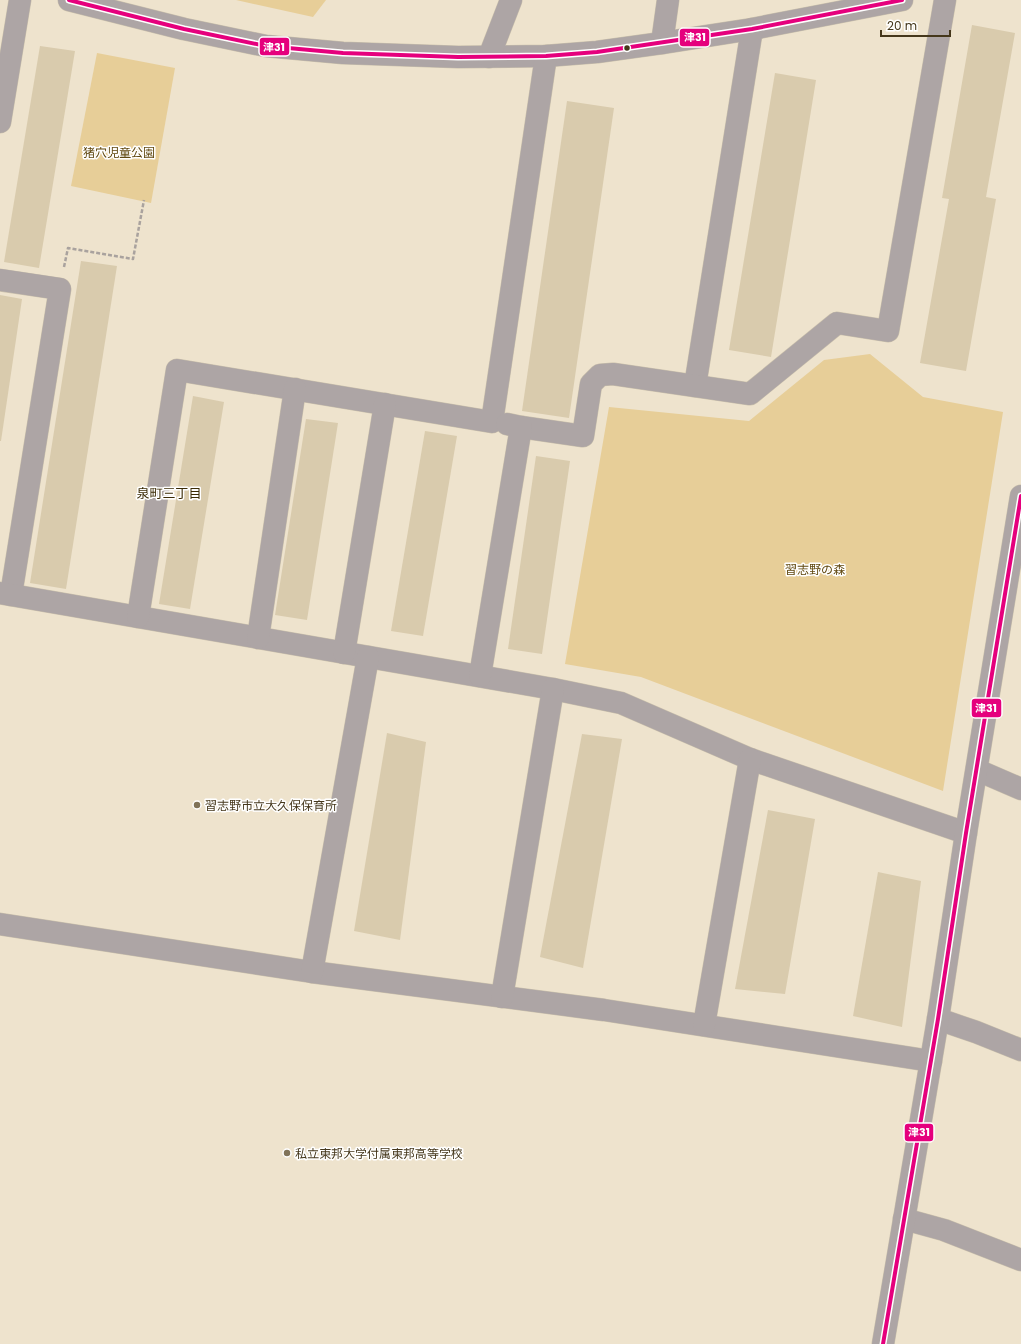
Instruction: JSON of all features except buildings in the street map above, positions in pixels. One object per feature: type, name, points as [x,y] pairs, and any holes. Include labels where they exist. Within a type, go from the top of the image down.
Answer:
[{"type":"street","points":[[0,122],[20,0]]},
{"type":"street","points":[[489,57],[512,0]]},
{"type":"street","points":[[662,43],[668,0]]},
{"type":"street","points":[[75,1],[184,29],[266,46],[343,53],[489,57],[546,56],[597,52],[752,29],[902,0]]},
{"type":"street","points":[[138,617],[177,370],[583,436],[592,384],[600,375],[613,374],[750,394],[837,323],[888,331],[945,0]]},
{"type":"street","points":[[695,386],[752,29]]},
{"type":"street","points":[[492,422],[546,56]]},
{"type":"street","points":[[0,280],[60,289],[6,594],[480,676],[622,703],[750,759],[966,833]]},
{"type":"street","points":[[258,638],[295,389]]},
{"type":"street","points":[[344,653],[385,404]]},
{"type":"street","points":[[480,676],[521,427]]},
{"type":"street","points":[[884,1344],[938,1019],[966,833],[1018,529],[1021,496]]},
{"type":"street","points":[[312,972],[368,657]]},
{"type":"street","points":[[502,997],[552,689]]},
{"type":"street","points":[[704,1025],[750,759]]},
{"type":"street","points":[[977,770],[1021,789]]},
{"type":"street","points":[[0,924],[312,972],[604,1010],[931,1061]]},
{"type":"street","points":[[938,1019],[1021,1050]]},
{"type":"street","points":[[904,1218],[944,1230],[1021,1260]]},
{"type":"path","points":[[60,289],[68,248],[134,259],[144,200]]},
{"type":"green space","points":[[236,0],[326,0],[313,17]]},
{"type":"green space","name":"猪穴児童公園","points":[[97,53],[175,68],[151,203],[71,186]]},
{"type":"green space","name":"習志野の森","points":[[870,354],[923,397],[1003,412],[943,791],[641,677],[565,664],[609,407],[749,421],[824,360]]},
{"type":"transit line","name":"津31","points":[[69,0],[184,29],[266,46],[343,53],[458,57],[546,56],[597,52],[752,29],[902,0]]},
{"type":"transit line","name":"津31","points":[[883,1344],[938,1019],[966,833],[1021,496]]},
{"type":"place","name":"習志野市立大久保保育所","points":[[197,805]]},
{"type":"place","name":"私立東邦大学付属東邦高等学校","points":[[287,1153]]},
{"type":"district","name":"泉町三丁目","points":[[169,493]]}]
